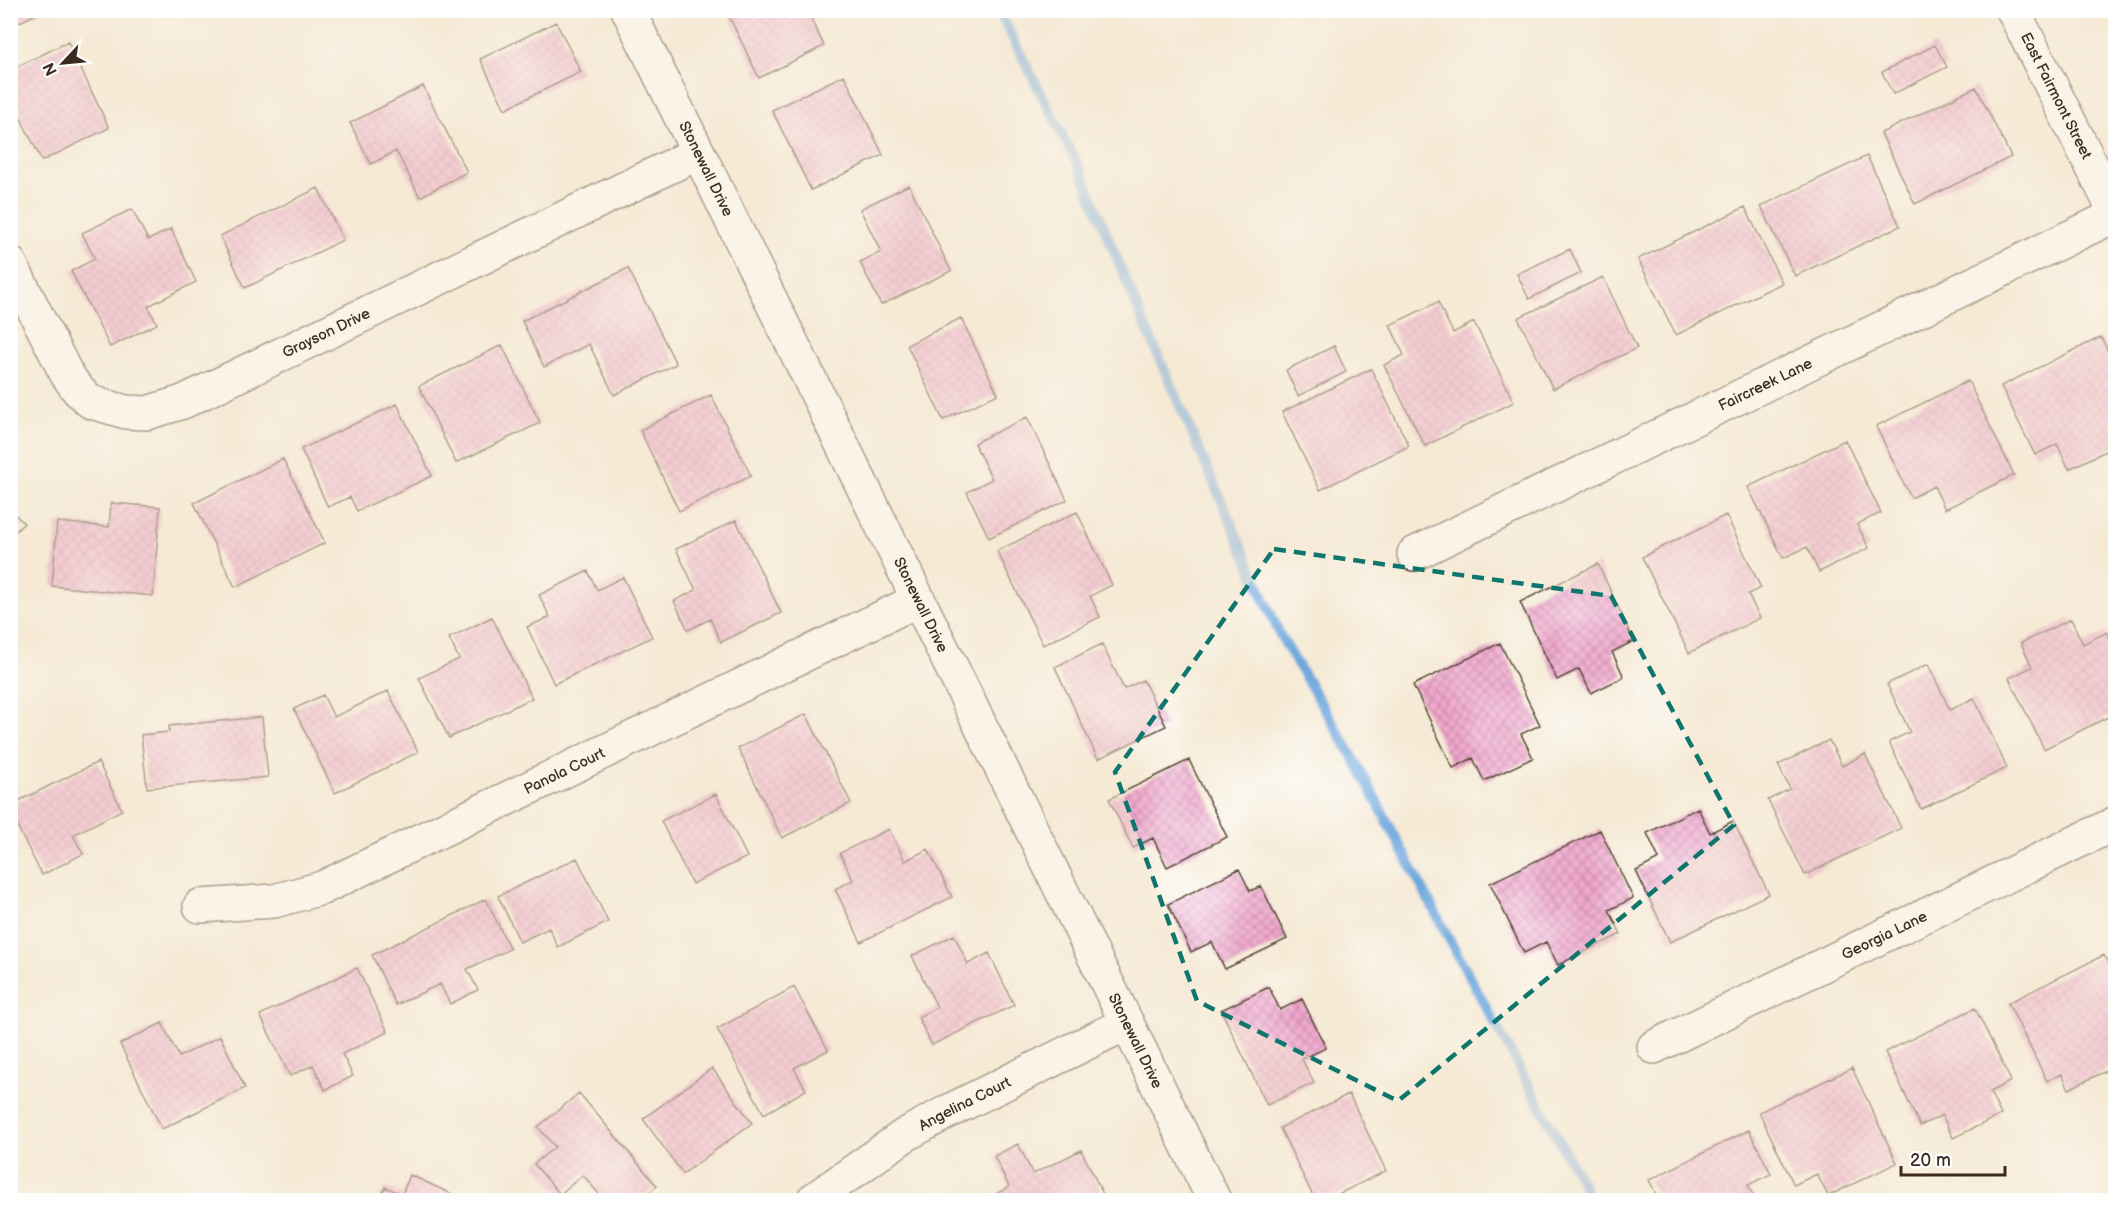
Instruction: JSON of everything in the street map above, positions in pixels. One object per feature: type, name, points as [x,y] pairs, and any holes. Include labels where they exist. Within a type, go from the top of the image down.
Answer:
[{"type":"street","name":"Stonewall Drive","points":[[628,10],[1214,1200]]},
{"type":"street","name":"East Fairmont Street","points":[[2013,10],[2115,215]]},
{"type":"street","name":"Grayson Drive","points":[[10,263],[61,364],[78,390],[91,402],[109,409],[147,412],[183,402],[698,153]]},
{"type":"street","name":"Faircreek Lane","points":[[1414,554],[2115,215]]},
{"type":"street","name":"Panola Court","points":[[200,906],[274,901],[322,888],[918,600]]},
{"type":"street","name":"Georgia Lane","points":[[1654,1047],[2115,823]]},
{"type":"street","name":"Angelina Court","points":[[813,1200],[904,1136],[947,1112],[1127,1023]]},
{"type":"highlighted area","points":[[1274,549],[1611,596],[1734,825],[1398,1101],[1197,1001],[1115,772]]},
{"type":"building","points":[[10,10],[44,10],[10,27]]},
{"type":"building","points":[[726,10],[807,10],[824,46],[759,78]]},
{"type":"building","points":[[556,22],[581,72],[505,109],[480,59]]},
{"type":"building","points":[[68,42],[109,128],[42,161],[10,97],[10,70]]},
{"type":"building","points":[[1935,45],[1947,67],[1893,94],[1882,72]]},
{"type":"building","points":[[844,75],[883,155],[811,190],[772,110]]},
{"type":"building","points":[[423,86],[467,172],[420,197],[396,151],[371,164],[350,123]]},
{"type":"building","points":[[1976,87],[2011,157],[1915,204],[1881,133]]},
{"type":"building","points":[[1867,156],[1900,226],[1795,276],[1761,206]]},
{"type":"building","points":[[909,185],[951,271],[881,305],[860,262],[881,252],[860,209]]},
{"type":"building","points":[[318,188],[343,240],[245,288],[220,236]]},
{"type":"building","points":[[1745,207],[1782,283],[1676,335],[1638,259]]},
{"type":"building","points":[[132,209],[148,240],[171,229],[196,282],[148,306],[157,324],[110,347],[71,271],[95,259],[82,233]]},
{"type":"building","points":[[1570,249],[1581,273],[1529,299],[1517,274]]},
{"type":"building","points":[[628,268],[676,364],[614,395],[589,344],[544,367],[522,321]]},
{"type":"building","points":[[1603,277],[1637,348],[1553,389],[1518,318]]},
{"type":"building","points":[[1438,302],[1453,333],[1474,322],[1514,402],[1425,446],[1384,365],[1404,355],[1390,325]]},
{"type":"building","points":[[961,318],[998,394],[943,420],[907,345]]},
{"type":"building","points":[[2101,337],[2116,368],[2116,417],[2110,420],[2116,431],[2116,446],[2069,469],[2057,444],[2035,455],[2001,386]]},
{"type":"building","points":[[502,345],[540,423],[456,463],[419,386]]},
{"type":"building","points":[[1334,346],[1346,372],[1298,396],[1286,370]]},
{"type":"building","points":[[1371,369],[1409,446],[1320,490],[1282,412]]},
{"type":"building","points":[[1968,381],[2014,475],[1945,509],[1934,486],[1911,498],[1876,426]]},
{"type":"building","points":[[711,395],[751,476],[679,511],[640,430]]},
{"type":"building","points":[[397,404],[432,476],[357,511],[350,497],[328,507],[301,449]]},
{"type":"building","points":[[1027,417],[1067,500],[989,538],[967,492],[992,479],[974,443]]},
{"type":"building","points":[[1845,440],[1881,513],[1857,524],[1869,548],[1819,572],[1807,547],[1783,558],[1748,487]]},
{"type":"building","points":[[283,459],[325,543],[235,587],[194,503]]},
{"type":"building","points":[[111,503],[160,507],[153,596],[52,586],[57,522],[109,527]]},
{"type":"building","points":[[10,510],[24,523],[10,537]]},
{"type":"building","points":[[1077,512],[1112,585],[1090,596],[1100,617],[1043,645],[997,551]]},
{"type":"building","points":[[1726,515],[1761,588],[1748,594],[1760,618],[1689,653],[1642,557]]},
{"type":"building","points":[[736,520],[781,613],[721,642],[710,619],[688,630],[674,601],[696,590],[676,549]]},
{"type":"building","points":[[1598,564],[1634,641],[1612,652],[1624,677],[1591,693],[1579,669],[1557,680],[1520,602]]},
{"type":"building","points":[[588,571],[597,590],[623,577],[652,637],[554,684],[527,627],[550,617],[539,595]]},
{"type":"building","points":[[492,617],[532,698],[449,738],[419,678],[459,659],[449,638]]},
{"type":"building","points":[[2071,619],[2083,644],[2107,632],[2116,650],[2116,713],[2044,749],[2009,678],[2032,667],[2021,643]]},
{"type":"building","points":[[1500,643],[1540,725],[1521,734],[1533,758],[1484,781],[1473,758],[1453,768],[1413,685]]},
{"type":"building","points":[[1102,644],[1124,689],[1143,680],[1166,726],[1098,759],[1055,667]]},
{"type":"building","points":[[1928,664],[1950,710],[1974,698],[2007,768],[1921,809],[1889,742],[1910,732],[1887,684]]},
{"type":"building","points":[[388,691],[418,752],[335,793],[294,709],[323,695],[334,717]]},
{"type":"building","points":[[806,714],[851,803],[782,838],[738,748]]},
{"type":"building","points":[[262,717],[268,777],[147,788],[141,735],[169,732],[169,726]]},
{"type":"building","points":[[1829,740],[1842,766],[1865,754],[1901,828],[1805,875],[1768,800],[1790,789],[1778,765]]},
{"type":"building","points":[[1189,760],[1227,837],[1167,867],[1153,838],[1133,848],[1109,799]]},
{"type":"building","points":[[98,762],[122,810],[73,835],[83,854],[42,875],[10,812],[10,805]]},
{"type":"building","points":[[716,794],[747,857],[692,884],[661,821]]},
{"type":"building","points":[[1698,808],[1710,833],[1733,821],[1769,894],[1670,942],[1636,871],[1659,859],[1647,833]]},
{"type":"building","points":[[889,829],[905,861],[928,849],[952,897],[861,942],[835,889],[853,880],[840,853]]},
{"type":"building","points":[[1600,830],[1633,898],[1609,910],[1621,934],[1558,965],[1546,942],[1524,953],[1490,883]]},
{"type":"building","points":[[577,858],[608,922],[558,947],[549,928],[520,942],[498,896]]},
{"type":"building","points":[[1239,869],[1250,891],[1261,886],[1287,939],[1225,969],[1212,942],[1191,952],[1168,904]]},
{"type":"building","points":[[486,899],[510,949],[467,969],[478,990],[450,1004],[440,984],[396,1005],[372,955]]},
{"type":"building","points":[[954,935],[968,964],[989,953],[1014,1005],[932,1045],[918,1017],[937,1007],[912,956]]},
{"type":"building","points":[[2104,955],[2116,978],[2116,1066],[2069,1089],[2062,1074],[2047,1081],[2008,1003]]},
{"type":"building","points":[[357,968],[388,1032],[342,1054],[353,1076],[325,1090],[313,1065],[290,1076],[260,1015]]},
{"type":"building","points":[[794,987],[828,1050],[794,1068],[806,1090],[764,1114],[717,1029]]},
{"type":"building","points":[[1269,987],[1280,1010],[1302,999],[1326,1048],[1302,1059],[1314,1083],[1267,1105],[1221,1010]]},
{"type":"building","points":[[1975,1008],[2011,1081],[1990,1092],[2001,1115],[1953,1138],[1942,1115],[1920,1126],[1885,1052]]},
{"type":"building","points":[[162,1023],[179,1057],[220,1036],[245,1088],[162,1129],[120,1044]]},
{"type":"building","points":[[712,1068],[752,1123],[683,1174],[643,1119]]},
{"type":"building","points":[[1852,1068],[1897,1163],[1828,1196],[1817,1174],[1794,1185],[1759,1112]]},
{"type":"building","points":[[579,1093],[657,1186],[639,1200],[604,1200],[583,1175],[560,1194],[534,1164],[555,1147],[538,1127]]},
{"type":"building","points":[[1349,1094],[1386,1171],[1326,1200],[1315,1200],[1280,1128]]},
{"type":"building","points":[[1749,1130],[1771,1174],[1748,1185],[1755,1200],[1659,1200],[1649,1180]]},
{"type":"building","points":[[1018,1144],[1033,1174],[1081,1150],[1106,1200],[991,1200],[990,1197],[1009,1187],[994,1156]]},
{"type":"building","points":[[410,1175],[465,1200],[379,1200],[385,1187],[402,1194]]},
{"type":"waterway","points":[[998,10],[1080,169],[1137,307],[1280,635],[1356,762],[1583,1185],[1588,1200]]}]
